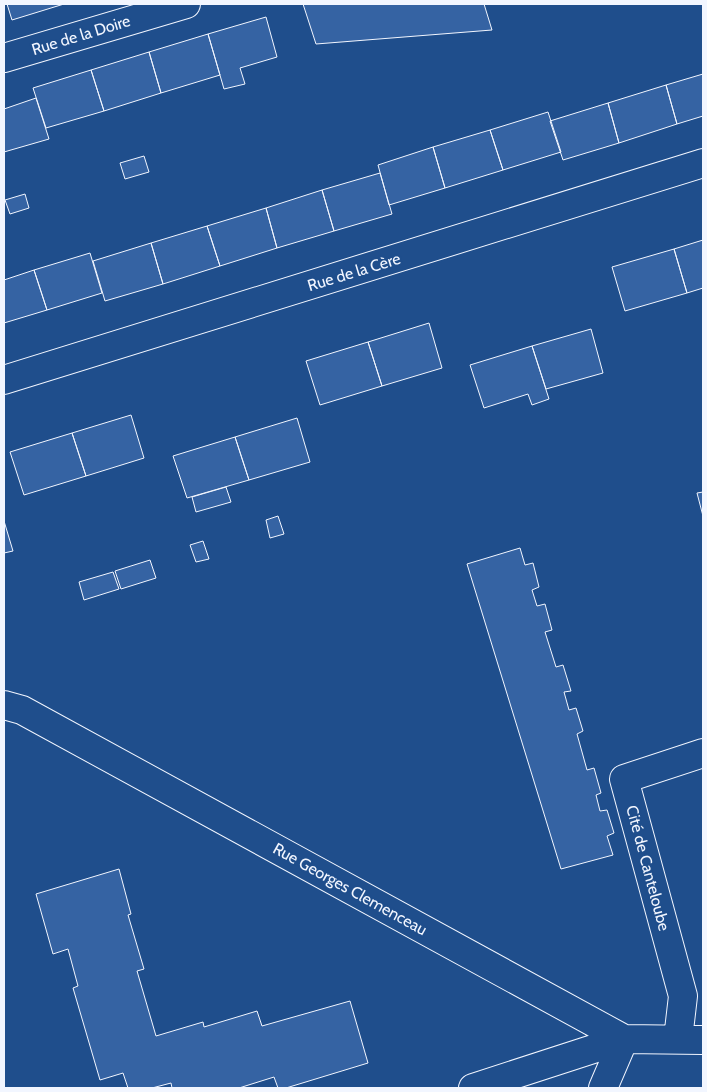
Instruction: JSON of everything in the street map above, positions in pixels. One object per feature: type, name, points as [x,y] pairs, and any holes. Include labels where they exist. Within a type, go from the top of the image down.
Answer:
[{"type":"street","name":"Rue de la Doire","points":[[4,58],[186,4]]},
{"type":"street","name":"Rue de la Cère","points":[[4,380],[703,163]]},
{"type":"street","name":"Rue Georges Clemenceau","points":[[4,705],[22,710],[624,1039],[691,1039]]},
{"type":"street","name":"Cité de Canteloube","points":[[691,1039],[683,996],[624,778],[703,753]]},
{"type":"street","points":[[473,1088],[624,1039]]},
{"type":"street","points":[[602,1088],[624,1039]]},
{"type":"building","points":[[7,4],[64,4],[12,20]]},
{"type":"building","points":[[303,4],[484,4],[492,30],[316,44]]},
{"type":"building","points":[[266,17],[277,57],[240,68],[245,84],[224,89],[208,34]]},
{"type":"building","points":[[208,34],[220,75],[161,93],[149,52]]},
{"type":"building","points":[[149,52],[161,93],[104,111],[91,70]]},
{"type":"building","points":[[91,70],[104,111],[46,128],[33,88]]},
{"type":"building","points":[[703,74],[703,116],[677,124],[666,85]]},
{"type":"building","points":[[666,85],[677,124],[619,143],[608,103]]},
{"type":"building","points":[[36,98],[49,139],[4,152],[4,109]]},
{"type":"building","points":[[608,103],[619,143],[563,160],[550,121]]},
{"type":"building","points":[[548,112],[561,152],[503,170],[490,130]]},
{"type":"building","points":[[490,130],[503,170],[445,188],[433,147]]},
{"type":"building","points":[[433,147],[445,188],[389,205],[378,165]]},
{"type":"building","points":[[144,156],[149,172],[125,179],[120,163]]},
{"type":"building","points":[[380,173],[392,214],[334,231],[322,190]]},
{"type":"building","points":[[322,190],[334,231],[277,248],[266,208]]},
{"type":"building","points":[[25,194],[29,208],[10,214],[5,200]]},
{"type":"building","points":[[266,208],[277,248],[220,266],[207,226]]},
{"type":"building","points":[[207,226],[220,266],[163,284],[151,243]]},
{"type":"building","points":[[703,240],[703,288],[687,293],[674,249]]},
{"type":"building","points":[[151,243],[163,284],[105,301],[93,261]]},
{"type":"building","points":[[674,249],[687,293],[625,311],[612,267]]},
{"type":"building","points":[[90,253],[102,293],[47,310],[34,270]]},
{"type":"building","points":[[34,270],[47,310],[4,323],[4,280]]},
{"type":"building","points":[[429,323],[442,368],[382,386],[368,342]]},
{"type":"building","points":[[591,329],[603,373],[546,389],[532,346]]},
{"type":"building","points":[[368,342],[382,386],[320,405],[306,361]]},
{"type":"building","points":[[532,346],[549,399],[532,405],[528,394],[484,408],[470,365]]},
{"type":"building","points":[[131,415],[144,458],[86,476],[72,433]]},
{"type":"building","points":[[297,418],[310,462],[249,480],[235,437]]},
{"type":"building","points":[[72,433],[86,476],[24,495],[10,452]]},
{"type":"building","points":[[235,437],[249,480],[187,498],[173,456]]},
{"type":"building","points":[[226,487],[231,502],[196,512],[192,497]]},
{"type":"building","points":[[703,492],[703,516],[697,493]]},
{"type":"building","points":[[278,516],[284,534],[270,538],[266,520]]},
{"type":"building","points":[[4,521],[13,551],[4,553]]},
{"type":"building","points":[[203,541],[209,559],[196,562],[190,545]]},
{"type":"building","points":[[520,548],[525,565],[533,563],[539,587],[532,590],[537,606],[545,604],[552,630],[545,632],[556,667],[563,665],[571,691],[564,692],[569,710],[576,708],[583,731],[577,734],[587,770],[594,768],[601,793],[596,795],[600,811],[607,810],[614,833],[607,836],[613,855],[561,869],[467,564]]},
{"type":"building","points":[[150,560],[156,578],[121,589],[115,571]]},
{"type":"building","points":[[113,572],[119,589],[84,600],[79,582]]},
{"type":"building","points":[[119,869],[131,914],[128,915],[144,969],[137,971],[156,1036],[203,1022],[204,1027],[257,1011],[262,1026],[350,1001],[368,1063],[286,1088],[278,1088],[274,1077],[239,1088],[172,1088],[171,1083],[152,1088],[128,1088],[123,1073],[100,1080],[73,988],[78,986],[68,949],[53,954],[36,894]]}]
